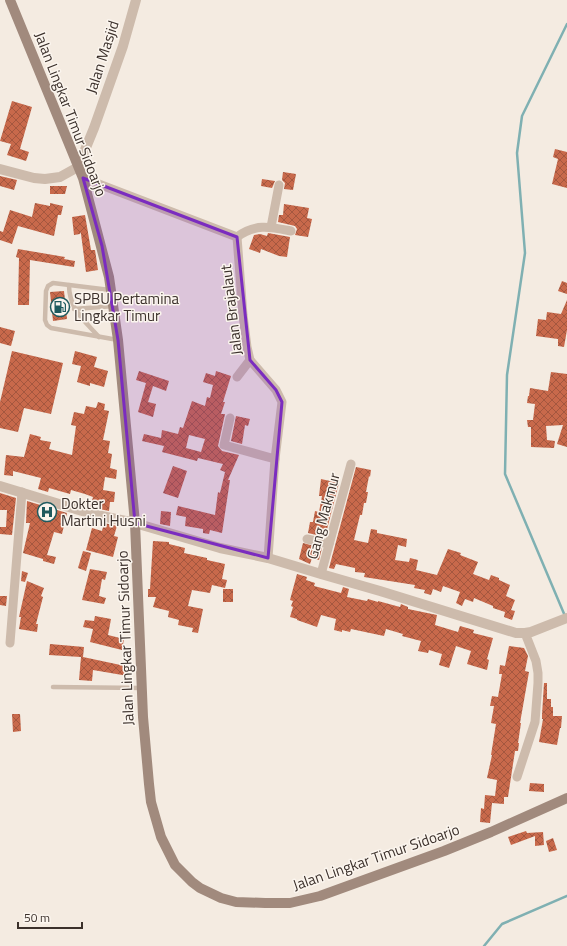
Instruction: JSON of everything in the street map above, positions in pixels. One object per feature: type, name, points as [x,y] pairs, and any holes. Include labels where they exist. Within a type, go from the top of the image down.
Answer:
[{"type":"main road","name":"Jalan Lingkar Timur Sidoarjo","points":[[10,0],[83,178],[102,246],[112,290],[135,523],[143,717],[149,784],[151,802],[161,837],[175,864],[200,888],[221,898],[236,902],[265,904],[290,903],[320,896],[444,851],[567,798]]},
{"type":"street","name":"Jalan Masjid","points":[[78,167],[94,128],[123,46],[136,0]]},
{"type":"street","points":[[1,168],[34,178],[45,179],[60,177],[78,167]]},
{"type":"street","points":[[83,178],[237,237],[248,230],[259,227],[271,227],[291,231]]},
{"type":"street","points":[[271,227],[279,185]]},
{"type":"street","name":"Jalan Brajalaut","points":[[237,237],[243,315],[250,360],[273,386],[282,402],[275,459],[272,560]]},
{"type":"street","points":[[237,377],[250,360]]},
{"type":"street","points":[[230,418],[223,443],[224,445],[275,459]]},
{"type":"street","name":"Gang Makmur","points":[[321,574],[351,464]]},
{"type":"street","points":[[0,486],[92,514],[135,523],[220,548],[272,560],[380,590],[516,632],[528,633],[562,620]]},
{"type":"street","points":[[10,643],[22,492]]},
{"type":"street","points":[[307,539],[329,544]]},
{"type":"street","points":[[516,777],[535,722],[538,683],[536,661],[528,633]]},
{"type":"lane","points":[[112,290],[53,283],[48,286],[46,291],[45,320],[47,325],[52,328],[99,338],[118,340]]},
{"type":"lane","points":[[69,285],[69,293],[74,309],[99,338]]},
{"type":"lane","points":[[74,309],[114,306]]},
{"type":"lane","points":[[53,687],[142,688]]},
{"type":"highlighted area","points":[[83,178],[237,237],[250,360],[276,390],[282,402],[268,558],[135,523],[118,340],[102,246]]},
{"type":"building","points":[[12,101],[32,107],[20,149],[29,152],[26,161],[7,155],[11,144],[0,141]]},
{"type":"building","points":[[555,149],[567,152],[567,188],[552,184],[558,159],[553,157]]},
{"type":"building","points":[[283,172],[296,174],[293,190],[284,189],[285,183],[282,180]]},
{"type":"building","points":[[0,176],[17,180],[14,190],[0,186]]},
{"type":"building","points":[[262,179],[275,181],[272,188],[261,186]]},
{"type":"building","points":[[50,186],[67,186],[65,194],[50,194]]},
{"type":"building","points":[[35,203],[50,206],[50,203],[63,206],[61,215],[58,215],[54,236],[18,226],[12,244],[0,240],[0,231],[3,232],[10,210],[32,217]]},
{"type":"building","points":[[284,204],[309,208],[307,218],[312,219],[308,237],[295,235],[297,229],[295,226],[278,222],[279,215],[283,215]]},
{"type":"building","points":[[85,215],[91,250],[95,250],[98,270],[86,272],[81,234],[80,232],[80,234],[74,235],[72,217]]},
{"type":"building","points":[[268,233],[290,237],[287,257],[279,256],[261,249],[260,253],[249,249],[254,235],[260,234],[267,236]]},
{"type":"building","points":[[18,249],[65,257],[64,259],[75,261],[74,267],[30,260],[29,305],[18,305],[19,258],[16,257]]},
{"type":"building","points":[[562,281],[567,283],[567,294],[558,291]]},
{"type":"building","points":[[64,291],[67,319],[53,321],[50,292]]},
{"type":"building","points":[[567,300],[567,330],[564,347],[558,346],[558,339],[536,336],[538,319],[546,320],[547,312],[561,314]]},
{"type":"building","points":[[0,327],[15,331],[11,346],[0,343]]},
{"type":"building","points":[[12,351],[63,363],[51,414],[24,408],[18,432],[0,428],[0,402]]},
{"type":"building","points":[[75,351],[97,357],[94,367],[108,371],[104,387],[90,383],[90,386],[77,382],[81,366],[72,364]]},
{"type":"building","points":[[139,371],[169,381],[166,391],[153,386],[148,402],[156,404],[153,417],[138,412],[146,383],[136,380]]},
{"type":"building","points":[[216,371],[231,376],[223,402],[225,402],[221,414],[225,414],[218,446],[222,451],[239,455],[228,480],[230,480],[222,533],[210,530],[209,534],[203,533],[203,529],[185,526],[186,517],[176,515],[178,506],[215,515],[218,492],[220,493],[225,472],[220,470],[223,464],[198,458],[197,461],[162,452],[164,446],[142,441],[144,434],[161,438],[162,430],[178,434],[180,427],[183,428],[192,401],[205,406],[207,397],[210,398],[213,385],[203,382],[206,373],[215,376]],"holes":[[[189,435],[205,439],[201,452],[186,448]]]},
{"type":"building","points":[[551,372],[567,374],[567,447],[557,444],[563,425],[546,426],[547,440],[555,441],[554,448],[531,447],[531,427],[528,427],[527,420],[533,420],[535,404],[527,403],[530,388],[548,391]]},
{"type":"building","points":[[98,402],[105,404],[104,410],[109,411],[103,440],[110,441],[108,453],[112,454],[110,468],[117,470],[116,479],[105,477],[103,490],[115,492],[114,502],[110,502],[109,511],[90,507],[93,497],[85,494],[71,490],[70,494],[49,488],[48,492],[38,489],[41,478],[13,471],[13,476],[4,475],[6,455],[24,457],[30,434],[41,437],[40,440],[51,442],[49,449],[72,455],[76,426],[71,425],[74,412],[84,414],[86,406],[96,408]]},
{"type":"building","points":[[236,416],[250,419],[248,426],[245,425],[242,444],[231,441]]},
{"type":"building","points":[[173,466],[187,471],[178,498],[163,493]]},
{"type":"building","points":[[356,467],[371,470],[366,492],[368,492],[366,503],[364,503],[362,515],[360,515],[354,540],[368,543],[371,529],[377,530],[377,533],[407,539],[406,547],[398,545],[395,560],[409,562],[410,558],[418,560],[416,570],[437,575],[448,549],[461,553],[460,555],[478,562],[473,574],[489,580],[491,575],[510,585],[506,596],[515,600],[511,610],[515,611],[512,620],[504,617],[505,612],[493,608],[493,606],[474,598],[473,602],[465,599],[462,606],[456,603],[460,592],[443,586],[441,592],[433,589],[431,595],[424,593],[425,590],[414,588],[415,585],[364,577],[365,573],[355,572],[355,568],[336,564],[334,569],[329,568]]},
{"type":"building","points":[[321,479],[339,483],[325,537],[308,533],[310,522],[313,522],[315,511],[319,512],[322,496],[319,496]]},
{"type":"building","points":[[0,493],[16,498],[12,535],[0,534],[0,527],[6,527],[7,510],[0,510]]},
{"type":"building","points":[[27,501],[67,513],[62,534],[54,532],[47,555],[56,557],[54,564],[23,553],[30,523],[26,523]]},
{"type":"building","points":[[161,511],[171,512],[170,526],[160,524]]},
{"type":"building","points":[[104,523],[117,526],[114,536],[118,537],[113,557],[86,550],[92,528],[102,531]]},
{"type":"building","points":[[153,541],[169,542],[169,544],[185,548],[184,553],[225,564],[222,579],[227,580],[225,588],[212,585],[210,593],[192,590],[188,606],[203,609],[198,633],[192,632],[193,628],[178,625],[179,620],[168,617],[169,611],[153,607],[156,597],[148,597],[148,589],[150,589]]},
{"type":"building","points":[[303,543],[322,548],[319,560],[312,558],[310,564],[299,559]]},
{"type":"building","points":[[83,551],[91,553],[86,571],[78,568]]},
{"type":"building","points":[[90,569],[107,572],[105,580],[102,579],[99,596],[106,598],[104,604],[82,600]]},
{"type":"building","points":[[22,571],[28,573],[25,582],[21,581]]},
{"type":"building","points":[[297,574],[307,577],[306,580],[315,583],[314,586],[341,593],[343,587],[349,589],[347,597],[367,601],[368,599],[400,607],[401,604],[408,607],[408,609],[437,615],[435,625],[458,632],[460,626],[474,630],[473,633],[493,638],[487,659],[489,660],[487,670],[467,664],[471,651],[456,646],[449,668],[439,665],[442,654],[429,650],[428,653],[418,651],[421,641],[402,636],[403,634],[386,629],[384,636],[351,629],[350,632],[342,630],[342,632],[334,630],[336,619],[321,615],[317,627],[290,617],[293,601],[290,600]]},
{"type":"building","points":[[27,581],[44,588],[36,624],[38,624],[37,632],[19,629],[21,617],[19,617]]},
{"type":"building","points":[[223,589],[233,589],[233,602],[223,602]]},
{"type":"building","points":[[0,596],[7,596],[6,606],[0,605]]},
{"type":"building","points":[[95,616],[111,619],[108,635],[124,639],[122,650],[90,642],[93,629],[83,627],[85,620],[94,621]]},
{"type":"building","points":[[50,644],[84,647],[83,657],[130,667],[128,676],[93,670],[92,681],[79,680],[81,657],[49,655]]},
{"type":"building","points":[[509,646],[524,648],[528,656],[525,671],[529,672],[520,723],[518,751],[515,751],[508,797],[504,797],[504,804],[492,803],[490,823],[480,822],[481,808],[484,809],[485,795],[495,796],[497,780],[487,778],[496,724],[491,723],[494,706],[490,706],[492,696],[498,697],[502,674],[499,674],[500,665],[505,666]]},
{"type":"building","points":[[544,683],[547,683],[547,699],[551,699],[553,716],[562,716],[557,745],[539,742],[543,719]]},
{"type":"building","points":[[12,714],[20,714],[21,731],[13,732]]},
{"type":"building","points":[[530,783],[544,784],[544,792],[529,791]]},
{"type":"building","points":[[526,831],[527,833],[543,832],[544,845],[535,846],[535,836],[511,845],[508,837]]},
{"type":"building","points":[[553,838],[557,850],[549,852],[546,841]]},
{"type":"waterway","points":[[565,616],[505,474],[507,375],[525,253],[517,153],[522,116],[567,24]]},
{"type":"waterway","points":[[484,946],[502,924],[567,896]]},
{"type":"place","name":"SPBU Pertamina Lingkar Timur","points":[[60,307]]},
{"type":"place","name":"Dokter Martini Husni","points":[[47,512]]}]
